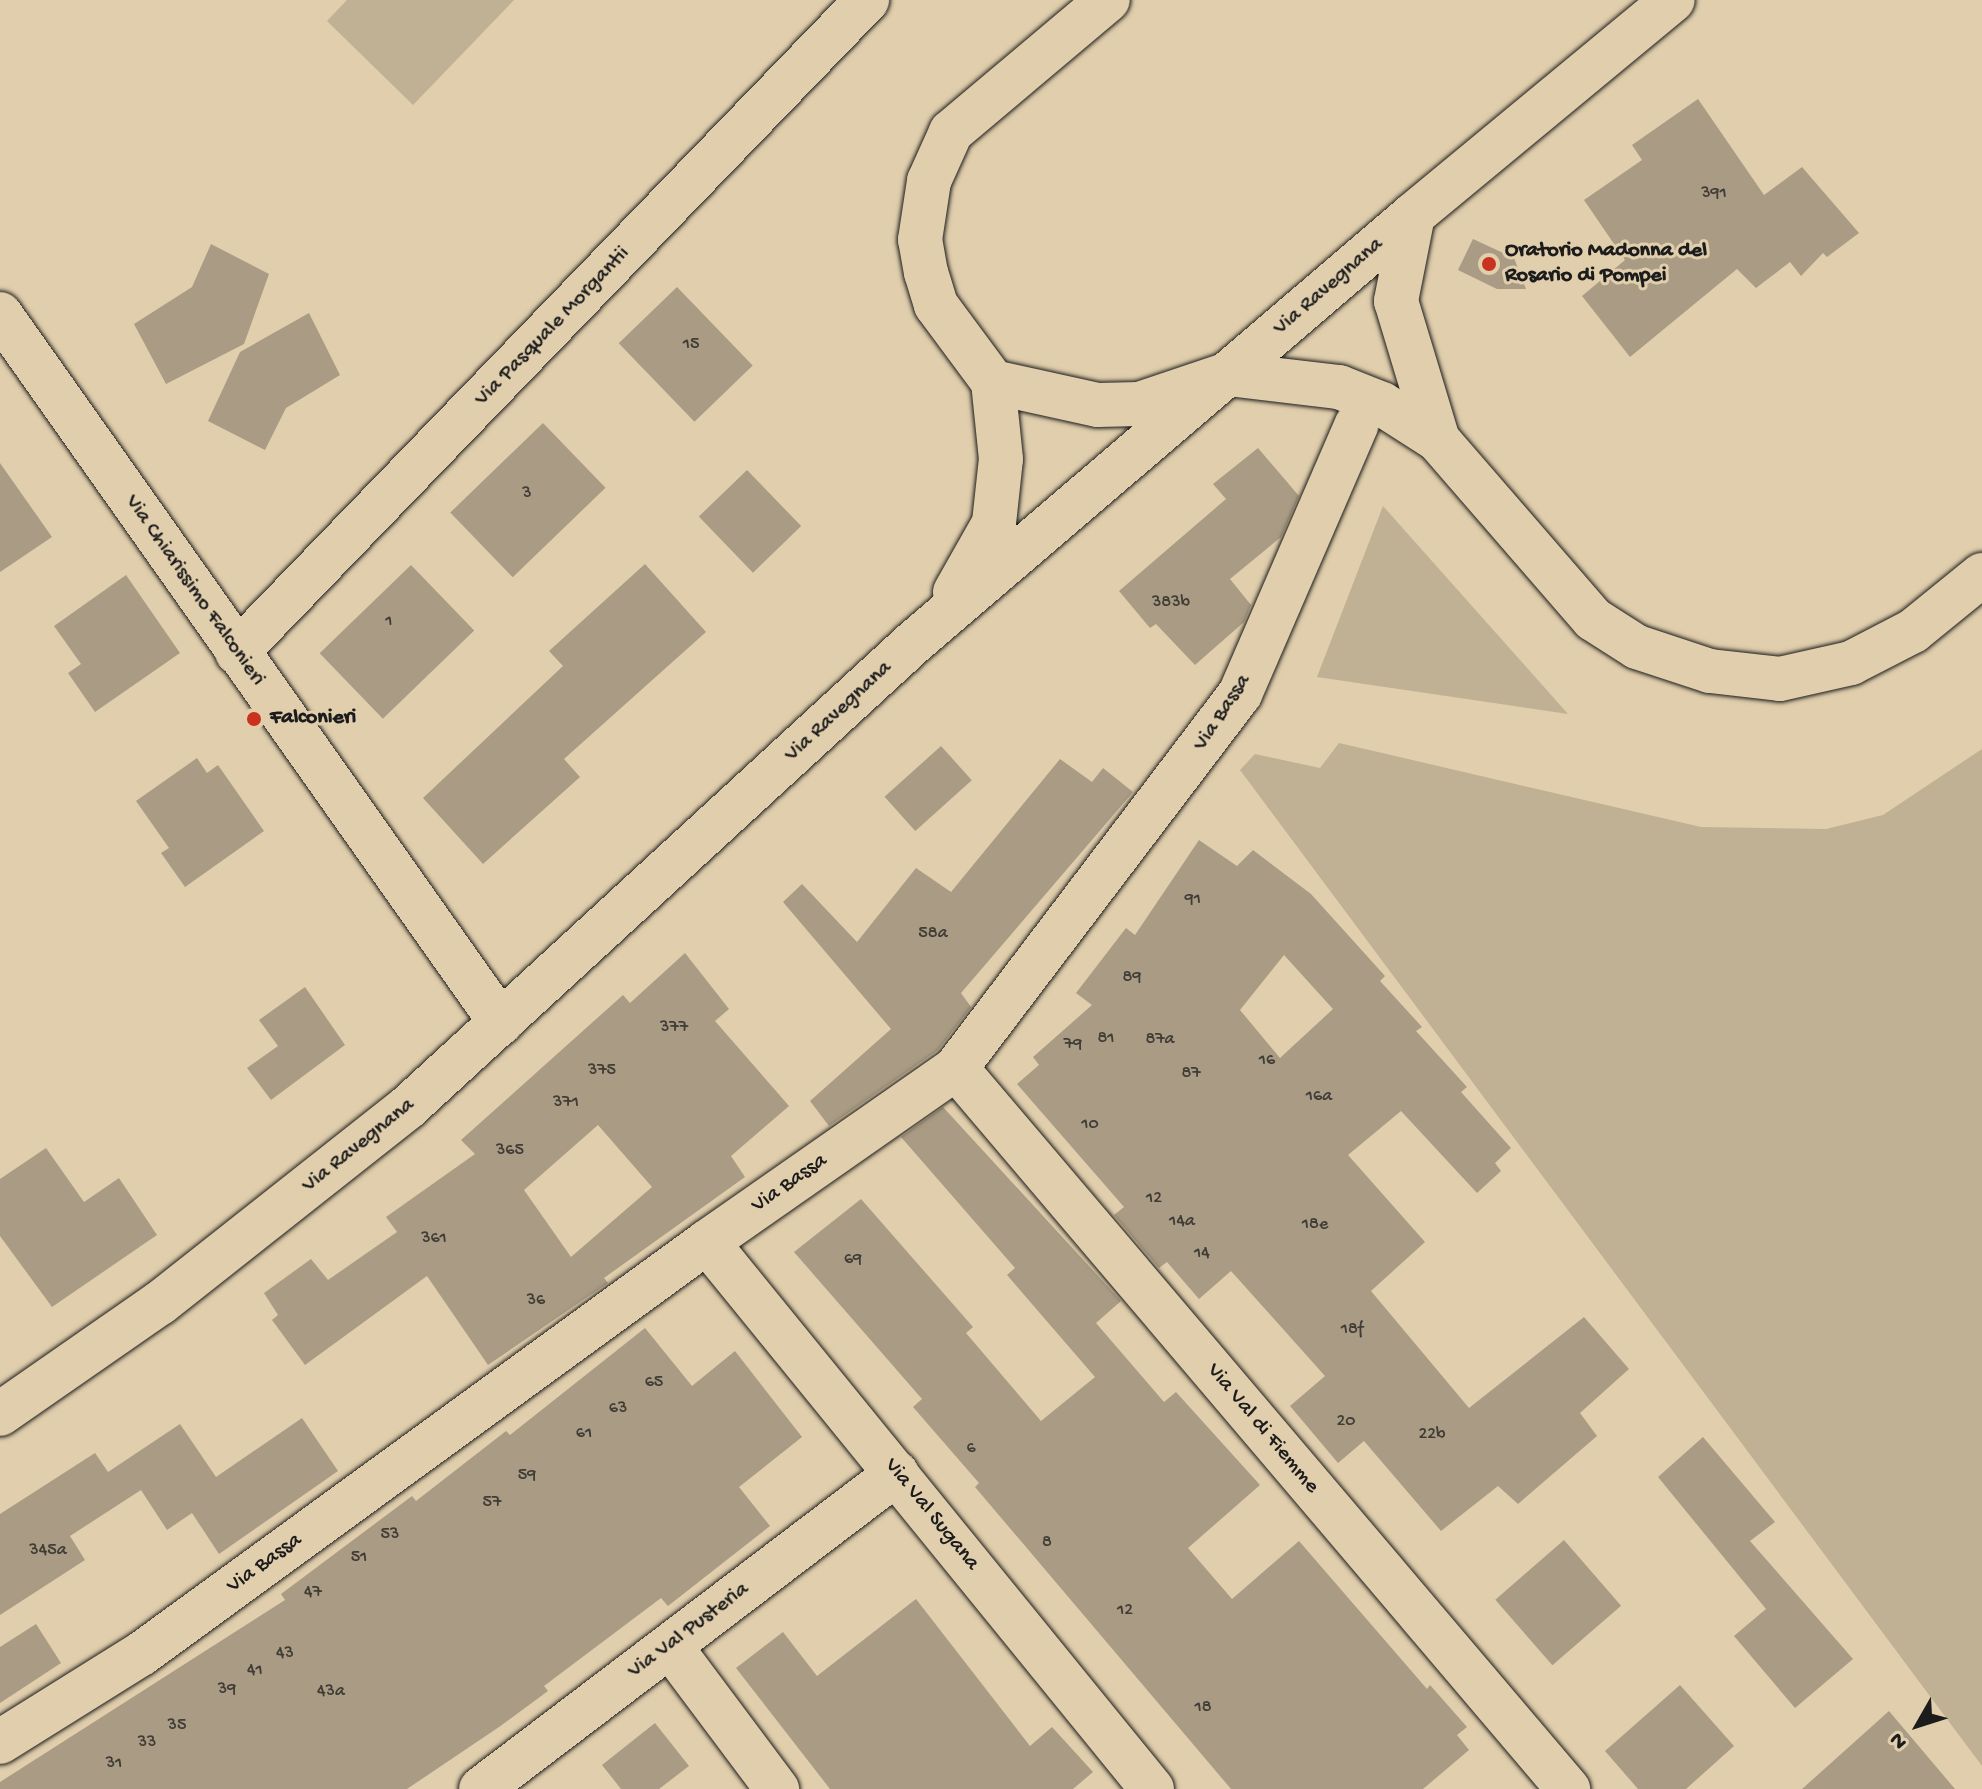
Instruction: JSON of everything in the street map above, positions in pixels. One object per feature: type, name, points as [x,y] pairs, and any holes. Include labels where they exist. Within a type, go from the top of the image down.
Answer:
[{"type":"street","name":"Via Pasquale Morgantii","points":[[237,652],[867,0]]},
{"type":"street","points":[[913,643],[965,579],[994,523],[1001,459],[993,382],[936,305],[920,240],[929,181],[951,132],[1108,0]]},
{"type":"street","name":"Via Ravegnana","points":[[0,1414],[160,1303],[407,1108],[913,643],[1413,215],[1673,0]]},
{"type":"street","points":[[1413,215],[1396,301],[1438,440]]},
{"type":"street","name":"Via Chiarissimo Falconieri","points":[[0,314],[501,1023]]},
{"type":"street","points":[[993,382],[1098,405],[1139,404],[1228,374],[1339,387],[1382,404],[1438,440],[1593,619],[1637,647],[1710,671],[1780,679],[1851,663],[1913,631],[1982,575]]},
{"type":"street","name":"Via Bassa","points":[[0,1742],[141,1654],[707,1242],[956,1068],[1240,694],[1357,424]]},
{"type":"street","name":"Via Val di Fiemme","points":[[956,1068],[1568,1789]]},
{"type":"street","name":"Via Val Sugana","points":[[707,1242],[1152,1789]]},
{"type":"street","name":"Via Val Pusteria","points":[[481,1789],[897,1473]]},
{"type":"street","points":[[670,1646],[777,1789]]},
{"type":"shaded area","points":[[347,0],[514,0],[413,105],[327,21]]},
{"type":"shaded area","points":[[1383,506],[1568,714],[1317,677]]},
{"type":"shaded area","points":[[1339,743],[1701,827],[1826,829],[1883,815],[1982,749],[1982,1766],[1240,770],[1255,754],[1320,768]]},
{"type":"building","points":[[1698,99],[1764,195],[1802,167],[1859,233],[1827,257],[1823,253],[1801,276],[1790,262],[1756,288],[1737,269],[1630,357],[1582,296],[1625,260],[1584,200],[1642,160],[1632,145]]},
{"type":"building","name":"Oratorio Madonna del Rosario di Pompei","points":[[1473,239],[1514,258],[1526,289],[1497,289],[1458,270]]},
{"type":"building","points":[[211,244],[269,274],[244,344],[166,384],[134,324],[192,287]]},
{"type":"building","points":[[677,287],[753,365],[694,422],[619,343]]},
{"type":"building","points":[[309,313],[340,375],[286,408],[265,450],[208,421],[240,352]]},
{"type":"building","points":[[543,423],[606,488],[513,577],[450,513]]},
{"type":"building","points":[[1258,448],[1299,496],[1281,537],[1230,579],[1251,605],[1244,622],[1195,665],[1156,624],[1150,628],[1119,591],[1226,499],[1213,484]]},
{"type":"building","points":[[0,463],[52,537],[0,572]]},
{"type":"building","points":[[747,470],[801,526],[753,573],[699,517]]},
{"type":"building","points":[[645,564],[706,632],[564,759],[580,777],[483,864],[423,798],[563,666],[549,651]]},
{"type":"building","points":[[411,565],[474,630],[383,719],[320,653]]},
{"type":"building","points":[[126,575],[180,653],[95,712],[68,673],[81,664],[54,626]]},
{"type":"building","points":[[941,746],[972,780],[915,831],[885,797]]},
{"type":"building","points":[[197,758],[207,773],[218,765],[264,831],[185,887],[161,853],[169,848],[136,801]]},
{"type":"building","points":[[1060,759],[1092,782],[1103,768],[1133,792],[961,993],[971,1007],[938,1050],[829,1126],[810,1101],[891,1029],[783,902],[802,884],[857,942],[916,868],[951,892]]},
{"type":"building","points":[[1199,840],[1237,866],[1253,850],[1311,894],[1385,976],[1380,981],[1422,1027],[1416,1031],[1467,1087],[1461,1092],[1511,1148],[1495,1163],[1501,1171],[1477,1193],[1401,1111],[1348,1155],[1425,1242],[1371,1291],[1469,1408],[1584,1317],[1629,1369],[1580,1413],[1597,1436],[1518,1504],[1498,1486],[1441,1531],[1364,1441],[1338,1463],[1290,1406],[1325,1376],[1231,1271],[1199,1299],[1167,1262],[1159,1268],[1114,1215],[1124,1207],[1017,1084],[1039,1065],[1033,1057],[1092,1005],[1076,993],[1126,928],[1135,935]],"holes":[[[1284,955],[1333,1009],[1280,1058],[1240,1010]]]},
{"type":"building","points":[[685,953],[729,1009],[715,1021],[789,1106],[731,1156],[745,1177],[604,1278],[608,1283],[488,1365],[427,1276],[305,1365],[272,1320],[278,1315],[264,1293],[311,1259],[328,1280],[397,1232],[386,1217],[475,1154],[461,1140],[623,995],[630,1003]],"holes":[[[598,1125],[652,1187],[571,1257],[524,1190]]]},
{"type":"building","points":[[305,987],[345,1045],[271,1100],[247,1068],[278,1046],[259,1020]]},
{"type":"building","points":[[943,1107],[1121,1301],[1096,1323],[1164,1402],[1176,1392],[1260,1485],[1188,1548],[1232,1599],[1299,1541],[1427,1689],[1430,1685],[1467,1727],[1457,1735],[1469,1750],[1423,1789],[1231,1789],[975,1487],[979,1483],[913,1407],[922,1399],[794,1252],[861,1199],[973,1327],[966,1333],[1041,1421],[1095,1377],[1007,1275],[1015,1268],[901,1137]]},
{"type":"building","points":[[46,1148],[84,1202],[119,1178],[157,1235],[52,1307],[0,1236],[0,1179]]},
{"type":"building","points":[[645,1328],[692,1386],[735,1351],[802,1437],[739,1487],[770,1526],[668,1606],[661,1598],[544,1686],[548,1691],[499,1727],[407,1789],[0,1789],[0,1782],[285,1600],[281,1594],[412,1496],[416,1501],[506,1431],[510,1435]]},
{"type":"building","points":[[302,1418],[338,1471],[219,1554],[192,1513],[167,1530],[141,1490],[70,1536],[85,1560],[0,1615],[0,1514],[95,1453],[108,1472],[180,1424],[216,1477]]},
{"type":"building","points":[[1703,1437],[1775,1522],[1750,1541],[1853,1659],[1795,1708],[1734,1636],[1766,1609],[1658,1477]]},
{"type":"building","points":[[1564,1540],[1621,1606],[1552,1665],[1495,1600]]},
{"type":"building","points":[[916,1599],[1030,1746],[1052,1727],[1093,1772],[1073,1789],[830,1789],[736,1668],[783,1632],[817,1676]]},
{"type":"building","points":[[36,1624],[61,1663],[0,1703],[0,1647]]},
{"type":"building","points":[[1680,1685],[1734,1746],[1686,1789],[1638,1789],[1605,1751]]},
{"type":"building","points":[[1889,1711],[1955,1789],[1802,1789]]},
{"type":"building","points":[[655,1723],[689,1766],[659,1789],[621,1789],[602,1765]]},
{"type":"place","name":"Oratorio Madonna del Rosario di Pompei","points":[[1489,264]]},
{"type":"place","name":"Falconieri","points":[[254,719]]}]
